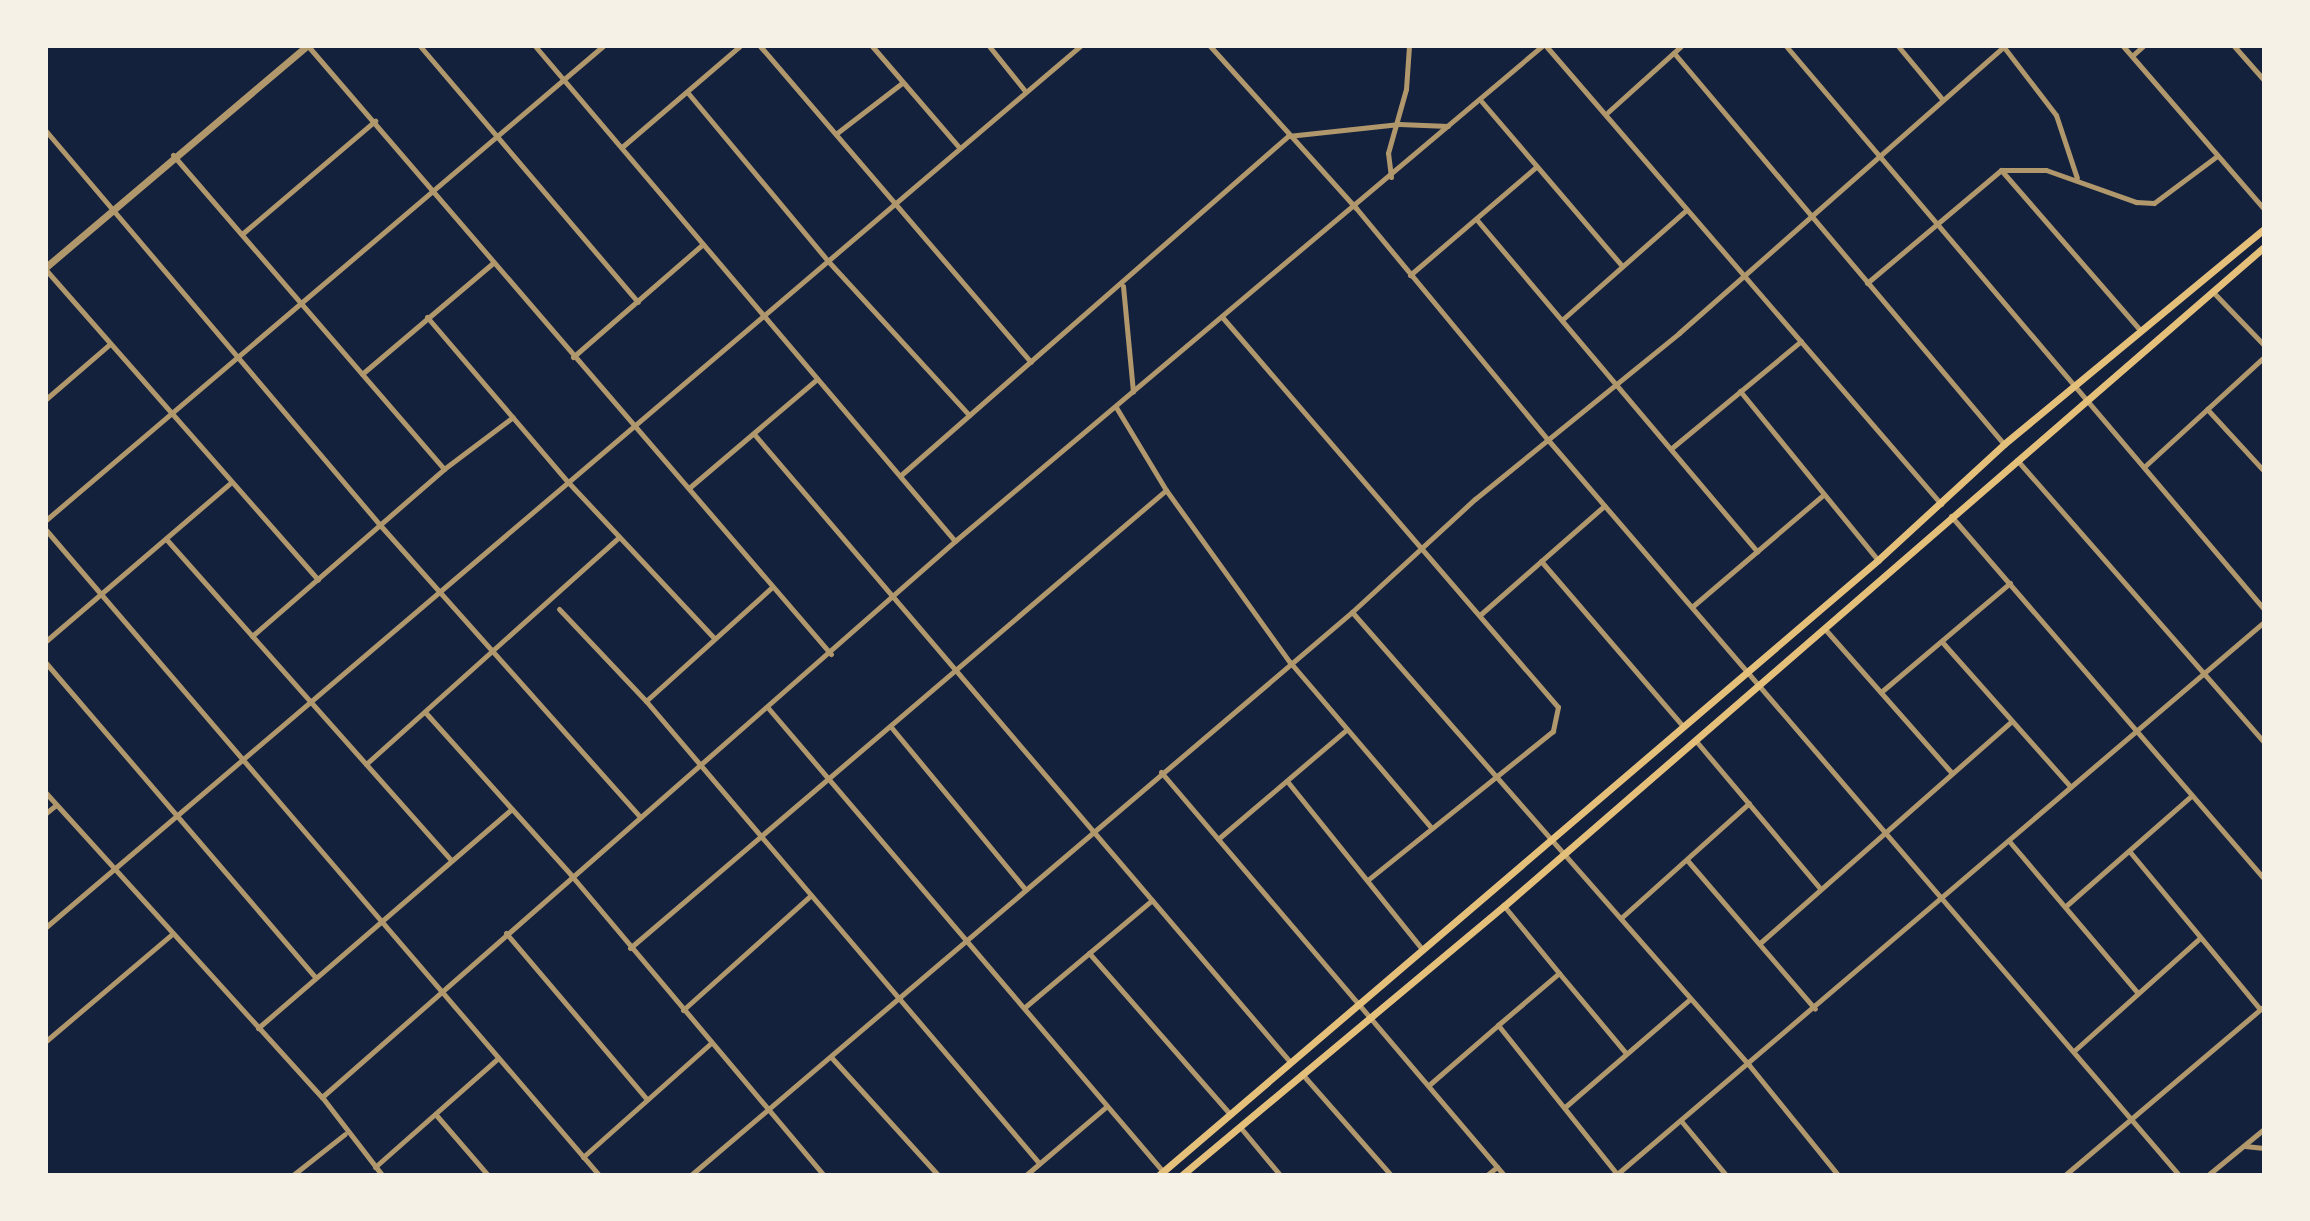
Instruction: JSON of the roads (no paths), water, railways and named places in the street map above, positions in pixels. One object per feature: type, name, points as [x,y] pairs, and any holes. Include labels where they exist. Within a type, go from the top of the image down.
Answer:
[{"type":"main road","points":[[1162,1174],[1550,838],[1878,560],[2004,444],[2077,388],[2264,229]]},
{"type":"main road","points":[[1182,1175],[1504,906],[2264,247]]},
{"type":"street","points":[[318,580],[229,484],[46,269],[113,206],[308,46],[634,428],[689,488],[771,588],[831,654]]},
{"type":"street","points":[[420,46],[638,302]]},
{"type":"street","points":[[535,46],[955,541]]},
{"type":"street","points":[[46,520],[603,46]]},
{"type":"street","points":[[622,147],[740,46]]},
{"type":"street","points":[[760,46],[1031,362]]},
{"type":"street","points":[[872,46],[959,147]]},
{"type":"street","points":[[989,46],[1025,91]]},
{"type":"street","points":[[46,927],[308,701],[634,428],[761,313],[828,261],[1080,46]]},
{"type":"street","points":[[1210,46],[1356,208],[1604,506],[1693,606],[1883,833],[2075,1050],[2179,1175]]},
{"type":"street","points":[[1391,177],[1388,153],[1399,124],[1409,46]]},
{"type":"street","points":[[322,1097],[439,989],[639,816],[769,709],[955,541],[1356,208],[1544,46],[1608,112],[1686,210],[1941,504]]},
{"type":"street","points":[[1608,112],[1681,46]]},
{"type":"street","points":[[1786,46],[2264,609]]},
{"type":"street","points":[[1898,46],[1943,100]]},
{"type":"street","points":[[691,1175],[968,941],[1289,661],[1352,612],[1420,548],[1618,384],[2004,46],[2056,115],[2072,149],[2077,178]]},
{"type":"street","points":[[2123,46],[2264,209]]},
{"type":"street","points":[[2132,56],[2143,46]]},
{"type":"street","points":[[2234,46],[2264,80]]},
{"type":"street","points":[[1674,53],[2004,444]]},
{"type":"street","points":[[837,133],[902,83]]},
{"type":"street","points":[[688,93],[828,261],[969,415]]},
{"type":"street","points":[[1482,102],[1621,265]]},
{"type":"street","points":[[242,234],[375,121]]},
{"type":"street","points":[[901,475],[1123,285],[1288,136],[1399,124],[1449,126]]},
{"type":"street","points":[[46,131],[113,206],[380,525],[639,816]]},
{"type":"street","points":[[173,155],[444,469]]},
{"type":"street","points":[[1867,283],[1935,221],[2001,170],[2022,167],[2077,178],[2136,202],[2154,203],[2217,156]]},
{"type":"street","points":[[1410,275],[1536,167]]},
{"type":"street","points":[[2001,170],[2141,331]]},
{"type":"street","points":[[1563,319],[1686,210]]},
{"type":"street","points":[[1477,220],[1673,447],[1757,551]]},
{"type":"street","points":[[573,357],[703,244]]},
{"type":"street","points":[[362,374],[493,263]]},
{"type":"street","points":[[1123,285],[1133,393]]},
{"type":"street","points":[[2212,291],[2264,345]]},
{"type":"street","points":[[427,317],[618,538],[713,637]]},
{"type":"street","points":[[1223,318],[1551,696],[1560,716],[1553,731],[1368,880]]},
{"type":"street","points":[[1673,447],[1801,341]]},
{"type":"street","points":[[46,399],[110,344]]},
{"type":"street","points":[[2144,467],[2264,357]]},
{"type":"street","points":[[689,488],[817,379]]},
{"type":"street","points":[[1740,391],[1878,560]]},
{"type":"street","points":[[1116,407],[1166,490],[1289,661],[1431,827]]},
{"type":"street","points":[[2207,409],[2264,471]]},
{"type":"street","points":[[252,636],[444,469],[513,417]]},
{"type":"street","points":[[754,434],[893,598],[957,668],[1291,1063]]},
{"type":"street","points":[[2017,460],[2264,742]]},
{"type":"street","points":[[46,641],[229,484]]},
{"type":"street","points":[[630,948],[1166,490]]},
{"type":"street","points":[[1693,606],[1824,494]]},
{"type":"street","points":[[1481,614],[1604,506]]},
{"type":"street","points":[[1951,516],[2264,879]]},
{"type":"street","points":[[46,530],[383,919],[599,1175]]},
{"type":"street","points":[[366,764],[494,654],[618,538]]},
{"type":"street","points":[[167,540],[450,859]]},
{"type":"street","points":[[1541,561],[1683,726]]},
{"type":"street","points":[[1881,692],[1943,643],[2010,583]]},
{"type":"street","points":[[646,701],[713,637],[771,588]]},
{"type":"street","points":[[559,609],[646,701],[901,997],[1039,1163]]},
{"type":"street","points":[[1352,612],[1749,1065],[1838,1175]]},
{"type":"street","points":[[1498,1025],[1616,1174],[1815,1009],[2069,785],[2264,622]]},
{"type":"street","points":[[1824,628],[1952,773]]},
{"type":"street","points":[[1943,643],[2069,785]]},
{"type":"street","points":[[46,663],[314,976]]},
{"type":"street","points":[[769,709],[1025,1007],[1162,1174]]},
{"type":"street","points":[[425,712],[571,875],[824,1175]]},
{"type":"street","points":[[1760,943],[2011,722]]},
{"type":"street","points":[[891,727],[1025,889]]},
{"type":"street","points":[[1218,839],[1346,730]]},
{"type":"street","points":[[1696,741],[1820,888]]},
{"type":"street","points":[[1161,772],[1504,1175]]},
{"type":"street","points":[[1287,781],[1422,949]]},
{"type":"street","points":[[46,793],[171,935],[322,1097],[345,1134],[382,1175]]},
{"type":"street","points":[[2067,905],[2191,796]]},
{"type":"street","points":[[1621,918],[1749,803]]},
{"type":"street","points":[[46,813],[56,805]]},
{"type":"street","points":[[258,1028],[314,976],[512,809]]},
{"type":"street","points":[[2009,841],[2067,905],[2137,992]]},
{"type":"street","points":[[2065,1175],[2262,1007],[2200,938],[2130,852]]},
{"type":"street","points":[[1687,860],[1815,1009]]},
{"type":"street","points":[[683,1010],[811,895]]},
{"type":"street","points":[[1025,1007],[1152,900]]},
{"type":"street","points":[[1504,906],[1626,1053]]},
{"type":"street","points":[[506,933],[647,1099]]},
{"type":"street","points":[[46,1041],[171,935]]},
{"type":"street","points":[[2075,1050],[2200,938]]},
{"type":"street","points":[[1089,953],[1230,1114]]},
{"type":"street","points":[[1429,1085],[1559,973]]},
{"type":"street","points":[[1565,1107],[1690,999]]},
{"type":"street","points":[[583,1157],[711,1043]]},
{"type":"street","points":[[831,1057],[938,1175]]},
{"type":"street","points":[[375,1167],[437,1116],[498,1058]]},
{"type":"street","points":[[1303,1075],[1391,1175]]},
{"type":"street","points":[[1026,1175],[1106,1107]]},
{"type":"street","points":[[437,1116],[488,1175]]},
{"type":"street","points":[[1682,1122],[1726,1175]]},
{"type":"street","points":[[1240,1127],[1280,1175]]},
{"type":"street","points":[[2208,1175],[2264,1129]]},
{"type":"street","points":[[293,1175],[345,1134]]},
{"type":"street","points":[[2244,1146],[2264,1148]]},
{"type":"street","points":[[1487,1175],[1497,1167]]}]
